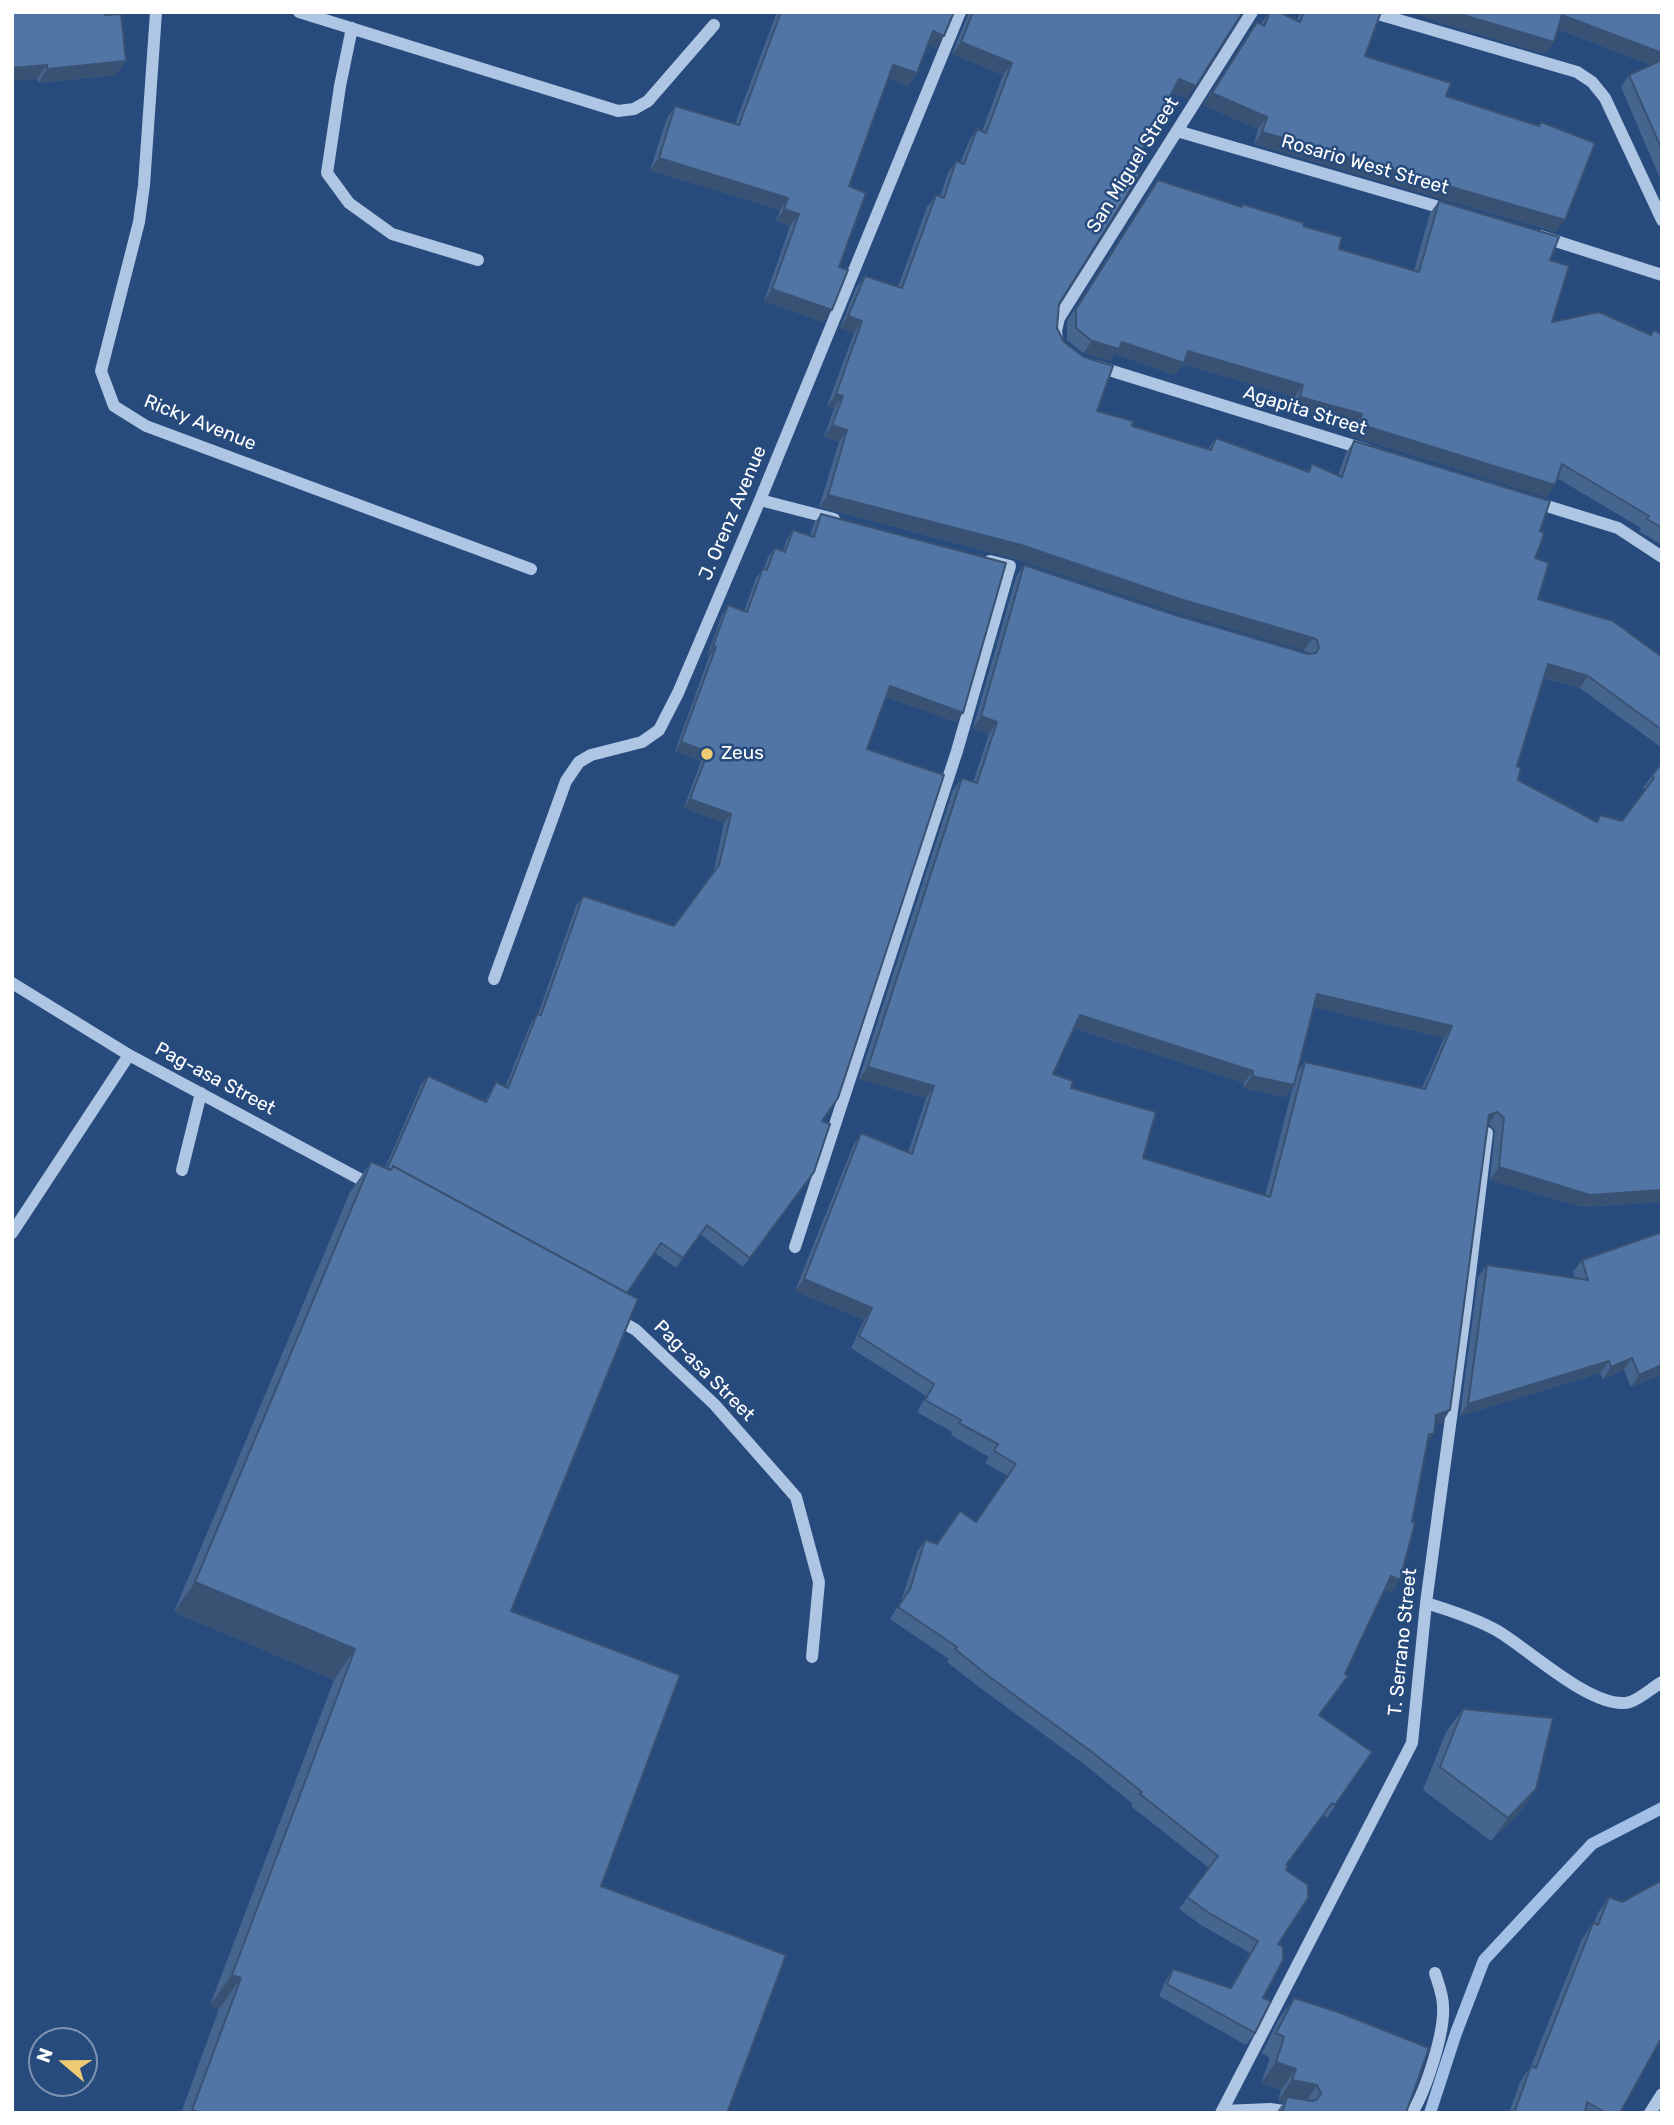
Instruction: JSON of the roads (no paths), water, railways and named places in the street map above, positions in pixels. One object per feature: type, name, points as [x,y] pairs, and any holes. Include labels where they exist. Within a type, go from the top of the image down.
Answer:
[{"type":"street","name":"Ricky Avenue","points":[[156,12],[139,222],[100,371],[114,406],[146,425],[531,569]]},
{"type":"street","points":[[299,12],[618,111],[634,109],[648,101],[714,25]]},
{"type":"street","name":"J. Orenz Avenue","points":[[494,979],[566,780],[579,762],[591,755],[642,742],[659,730],[678,693],[960,12]]},
{"type":"street","name":"San Miguel Street","points":[[1066,354],[1058,342],[1056,331],[1059,318],[1252,12]]},
{"type":"street","points":[[1371,12],[1577,72],[1592,82],[1605,98],[1662,220]]},
{"type":"street","points":[[352,28],[327,173],[349,203],[392,234],[478,260]]},
{"type":"street","name":"Rosario West Street","points":[[1177,131],[1467,215]]},
{"type":"street","points":[[1533,234],[1662,275]]},
{"type":"street","name":"Agapita Street","points":[[1080,361],[1382,455]]},
{"type":"street","points":[[760,500],[852,524]]},
{"type":"street","points":[[1526,500],[1618,528],[1662,556]]},
{"type":"street","points":[[984,559],[1023,570]]},
{"type":"street","points":[[795,1247],[957,751],[1010,566]]},
{"type":"street","name":"Pag-asa Street","points":[[12,983],[129,1055],[383,1191]]},
{"type":"street","name":"Pag-asa Street","points":[[12,1233],[129,1055]]},
{"type":"street","points":[[182,1170],[201,1093]]},
{"type":"street","name":"T. Serrano Street","points":[[1222,2112],[1412,1743],[1426,1604],[1487,1133]]},
{"type":"street","name":"Pag-asa Street","points":[[600,1310],[636,1330],[715,1405],[796,1497],[819,1583],[812,1657]]},
{"type":"street","points":[[1426,1604],[1453,1611],[1495,1629],[1575,1685],[1604,1701],[1630,1702],[1662,1682]]},
{"type":"street","points":[[1412,2113],[1426,2083],[1443,2024],[1443,2003],[1435,1973]]},
{"type":"street","points":[[1650,2113],[1662,2094]]},
{"type":"street","points":[[1222,2112],[1270,2109],[1298,2113]]},
{"type":"waterway","points":[[1430,2113],[1456,2033],[1484,1960],[1592,1844],[1662,1808]]},
{"type":"place","name":"Zeus","points":[[707,754]]}]
